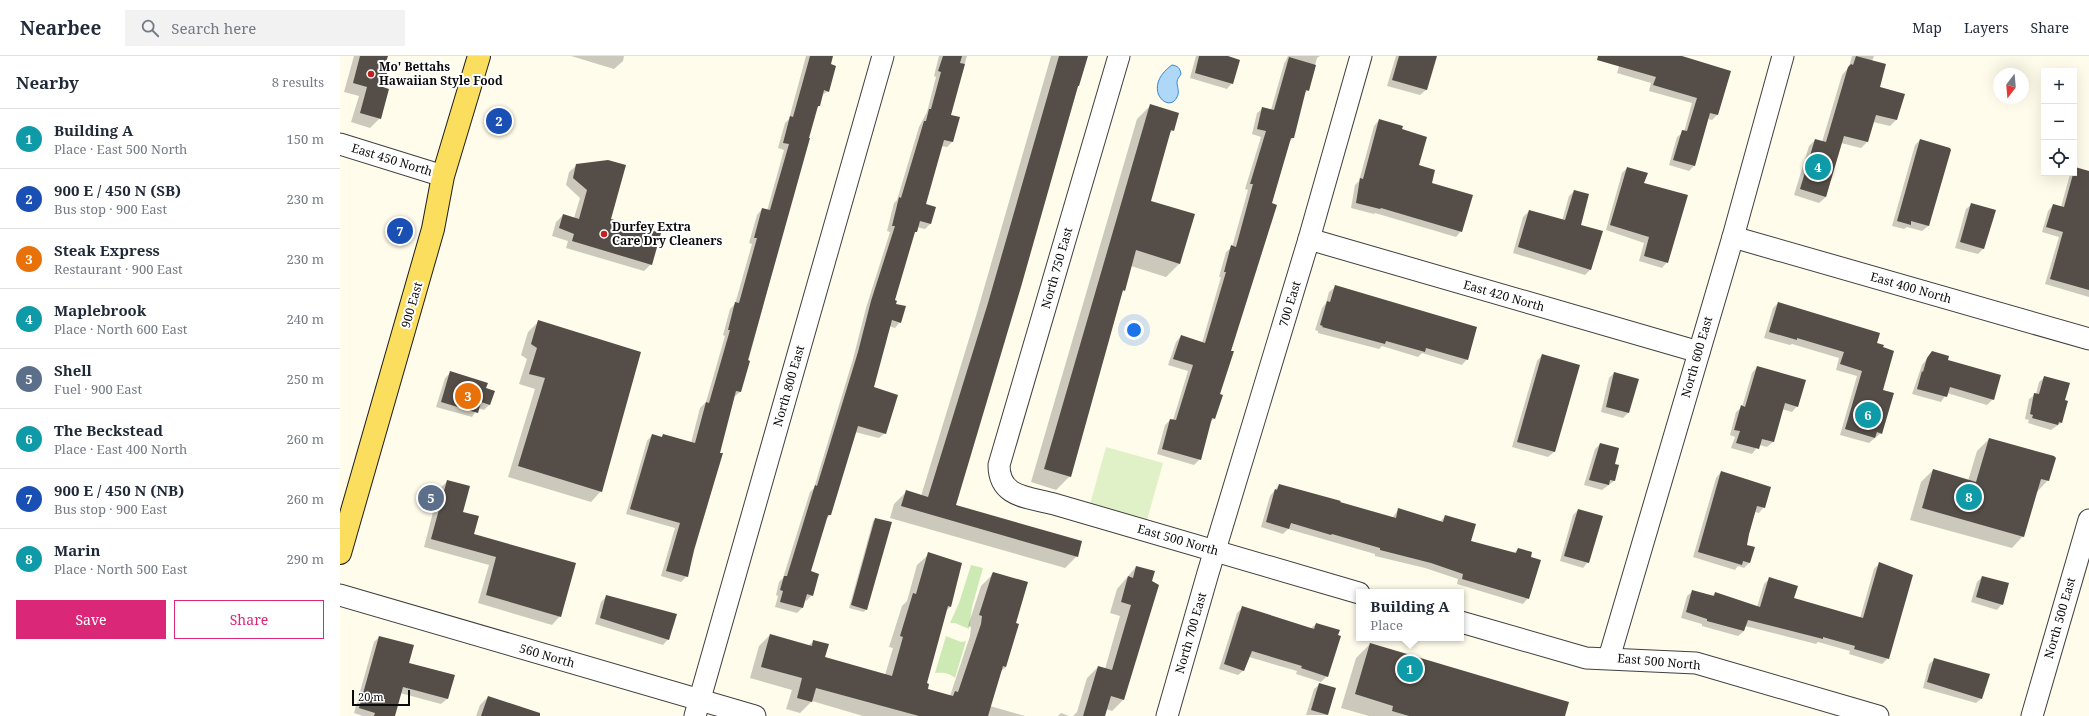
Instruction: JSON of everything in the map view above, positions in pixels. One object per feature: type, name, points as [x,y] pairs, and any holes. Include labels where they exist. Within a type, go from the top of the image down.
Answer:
[{"type":"main road","name":"900 East","points":[[340,553],[433,229],[443,176],[479,56]]},
{"type":"street","name":"North 800 East","points":[[697,709],[883,56]]},
{"type":"street","name":"North 750 East","points":[[1001,481],[999,465],[1119,56]]},
{"type":"street","name":"700 East","points":[[1215,551],[1309,239],[1361,56]]},
{"type":"street","name":"North 600 East","points":[[1610,658],[1733,237],[1783,56]]},
{"type":"street","name":"East 450 North","points":[[340,144],[443,176]]},
{"type":"street","name":"East 400 North","points":[[1733,237],[2089,339]]},
{"type":"street","name":"East 420 North","points":[[1309,239],[1699,352]]},
{"type":"street","name":"East 500 North","points":[[1001,481],[1009,490],[1020,496],[1047,502],[1356,592]]},
{"type":"street","name":"North 500 East","points":[[2032,716],[2089,520]]},
{"type":"street","name":"North 700 East","points":[[1167,716],[1215,551]]},
{"type":"street","name":"560 North","points":[[340,595],[697,709],[755,716]]},
{"type":"street","name":"East 500 North","points":[[1464,623],[1586,658],[1696,663],[1878,716]]},
{"type":"green space","points":[[1106,447],[1163,463],[1147,520],[1090,504]]},
{"type":"green space","points":[[971,565],[983,568],[972,607],[969,629],[955,623],[950,623],[959,603]]},
{"type":"green space","points":[[946,636],[961,642],[966,641],[955,678],[946,673],[935,673]]},
{"type":"water","points":[[1172,65],[1176,66],[1180,70],[1181,74],[1177,81],[1178,95],[1173,102],[1168,103],[1163,101],[1157,90],[1158,82],[1163,74]]},
{"type":"building","name":"Mo' Bettahs Hawaiian Style Food","points":[[360,56],[388,56],[385,65],[389,66],[383,87],[389,89],[381,119],[360,113],[367,87],[353,83]]},
{"type":"building","points":[[810,56],[833,56],[831,64],[836,66],[829,92],[824,90],[820,106],[818,106],[748,360],[750,361],[741,392],[736,391],[720,453],[723,453],[694,550],[688,577],[666,571],[680,523],[630,509],[652,434],[662,437],[663,434],[695,443],[706,402],[709,403],[730,330],[728,330],[735,302],[739,303],[757,238],[754,238],[762,208],[770,210],[789,144],[783,143],[790,116],[793,117]]},
{"type":"building","points":[[943,56],[962,56],[960,63],[965,64],[951,115],[960,117],[953,142],[944,140],[926,204],[936,207],[931,224],[920,221],[917,232],[915,232],[895,300],[897,301],[896,304],[906,306],[901,323],[892,320],[874,387],[898,395],[886,434],[858,426],[831,515],[828,515],[811,571],[819,574],[813,596],[807,594],[803,608],[780,602],[783,591],[780,590],[784,576],[787,576],[815,485],[817,486],[858,352],[871,301],[895,226],[892,226],[899,197],[901,198],[924,121],[926,121],[929,109],[931,109],[941,72],[938,71]]},
{"type":"building","points":[[1059,56],[1088,56],[956,505],[1082,541],[1078,557],[901,506],[906,490],[928,497],[988,303]]},
{"type":"building","points":[[1199,56],[1228,56],[1240,60],[1233,84],[1195,73]]},
{"type":"building","points":[[1399,56],[1437,56],[1427,90],[1392,80]]},
{"type":"building","points":[[1598,56],[1682,56],[1731,71],[1718,115],[1710,113],[1695,166],[1673,160],[1682,130],[1687,131],[1697,98],[1653,85],[1656,77],[1597,60]]},
{"type":"building","points":[[1856,56],[1886,64],[1880,87],[1905,94],[1897,120],[1876,115],[1868,142],[1844,136],[1826,197],[1800,189],[1815,139],[1826,142],[1848,67],[1851,64],[1853,65]]},
{"type":"building","points":[[1289,57],[1316,65],[1309,91],[1306,90],[1294,138],[1291,138],[1272,203],[1277,205],[1231,351],[1234,351],[1220,394],[1223,395],[1215,419],[1212,418],[1201,460],[1162,449],[1170,419],[1176,420],[1193,365],[1173,359],[1181,335],[1205,343],[1226,272],[1224,272],[1231,245],[1236,247],[1253,184],[1250,184],[1266,131],[1257,129],[1262,107],[1274,110]]},
{"type":"building","points":[[1150,104],[1179,113],[1174,131],[1171,130],[1151,201],[1195,214],[1180,264],[1136,250],[1125,291],[1123,290],[1071,477],[1044,469]]},
{"type":"building","points":[[1379,119],[1403,126],[1402,129],[1427,137],[1419,165],[1435,170],[1432,183],[1473,195],[1462,232],[1381,208],[1356,203],[1360,178],[1363,179]]},
{"type":"building","points":[[1920,139],[1950,148],[1951,150],[1929,226],[1911,221],[1911,225],[1897,221]]},
{"type":"building","points":[[608,160],[626,165],[611,219],[661,233],[652,265],[572,241],[574,234],[559,228],[563,214],[579,219],[587,190],[573,178],[576,164]]},
{"type":"building","points":[[1627,167],[1648,173],[1644,183],[1688,195],[1668,263],[1644,256],[1649,237],[1610,225]]},
{"type":"building","points":[[2077,168],[2089,171],[2089,290],[2050,279],[2063,232],[2046,227],[2053,204],[2064,207],[2073,176],[2077,176]]},
{"type":"building","points":[[1574,190],[1589,194],[1581,225],[1603,231],[1591,270],[1518,247],[1529,210],[1565,220]]},
{"type":"building","points":[[1971,203],[1996,210],[1984,249],[1960,242]]},
{"type":"building","points":[[1335,285],[1477,327],[1468,360],[1426,348],[1425,352],[1386,341],[1385,344],[1322,327],[1323,326],[1320,325],[1327,301],[1330,302]]},
{"type":"building","points":[[1778,302],[1880,333],[1877,343],[1894,351],[1883,390],[1894,393],[1882,434],[1877,432],[1875,438],[1845,429],[1862,371],[1840,364],[1844,352],[1797,338],[1797,340],[1769,332]]},
{"type":"building","points":[[538,320],[641,352],[602,492],[518,466],[545,378],[529,374],[537,348],[531,344]]},
{"type":"building","points":[[1932,351],[1949,356],[1948,360],[2001,375],[1994,400],[1950,387],[1947,397],[1917,389],[1927,358]]},
{"type":"building","points":[[1542,354],[1580,365],[1555,452],[1517,442]]},
{"type":"building","points":[[1757,366],[1806,380],[1798,407],[1785,403],[1774,442],[1762,439],[1759,449],[1736,443],[1740,431],[1734,430],[1741,405],[1745,407]]},
{"type":"building","points":[[450,371],[488,383],[486,388],[495,391],[490,405],[481,402],[478,413],[441,402]]},
{"type":"building","points":[[1614,372],[1639,379],[1629,413],[1606,407]]},
{"type":"building","points":[[2044,376],[2070,383],[2065,400],[2068,401],[2062,423],[2059,422],[2058,425],[2032,418],[2033,415],[2030,414],[2034,393],[2039,394]]},
{"type":"building","points":[[1989,438],[2054,456],[2056,458],[2049,481],[2041,479],[2024,537],[1922,508],[1933,469],[1976,482]]},
{"type":"building","points":[[1600,443],[1619,448],[1615,464],[1619,465],[1615,481],[1610,480],[1609,485],[1589,480]]},
{"type":"building","points":[[1721,471],[1771,487],[1765,508],[1757,506],[1749,534],[1747,545],[1755,547],[1750,563],[1743,561],[1742,565],[1698,552]]},
{"type":"building","points":[[447,480],[470,486],[463,512],[479,516],[474,534],[576,563],[561,617],[486,595],[496,557],[431,539]]},
{"type":"building","points":[[1279,484],[1396,518],[1398,508],[1443,522],[1445,515],[1476,524],[1471,541],[1516,553],[1518,548],[1532,552],[1531,557],[1541,560],[1529,599],[1462,579],[1463,574],[1431,563],[1380,550],[1380,548],[1291,523],[1289,529],[1266,522],[1275,489],[1277,490]]},
{"type":"building","points":[[1578,509],[1603,516],[1589,563],[1564,556]]},
{"type":"building","points":[[875,518],[892,522],[867,610],[851,605]]},
{"type":"building","points":[[928,552],[962,563],[951,607],[948,606],[927,683],[929,684],[928,689],[953,696],[955,691],[958,692],[981,624],[982,616],[979,615],[993,572],[1028,582],[1016,623],[1019,624],[1006,667],[1003,666],[988,716],[919,716],[816,688],[812,702],[797,698],[802,678],[761,667],[770,634],[812,646],[813,640],[829,644],[825,657],[892,676],[903,637],[900,636],[913,593],[916,594]]},
{"type":"building","points":[[1879,562],[1913,575],[1889,659],[1854,649],[1855,646],[1823,637],[1823,639],[1748,620],[1744,631],[1707,621],[1707,619],[1686,612],[1692,590],[1714,596],[1715,592],[1760,607],[1769,577],[1798,586],[1794,598],[1863,618]]},
{"type":"building","points":[[1136,566],[1155,571],[1152,581],[1159,585],[1124,700],[1111,696],[1105,716],[1083,716],[1098,666],[1112,670],[1131,605],[1121,602],[1128,576],[1133,578]]},
{"type":"building","points":[[1982,576],[2009,583],[2003,605],[1976,597]]},
{"type":"building","points":[[606,595],[677,614],[669,640],[600,618]]},
{"type":"building","points":[[1242,606],[1314,629],[1316,623],[1340,630],[1338,635],[1341,636],[1328,677],[1301,668],[1302,666],[1252,651],[1244,671],[1224,664]]},
{"type":"building","points":[[379,636],[414,645],[409,663],[455,675],[448,699],[403,687],[395,716],[374,716],[375,713],[359,708]]},
{"type":"building","points":[[1370,643],[1569,702],[1565,716],[1409,716],[1392,711],[1393,706],[1355,694]]},
{"type":"building","points":[[1934,658],[1990,674],[1982,699],[1927,682]]},
{"type":"building","points":[[1319,683],[1336,688],[1328,715],[1311,710]]},
{"type":"building","points":[[488,696],[540,713],[540,716],[481,716]]},
{"type":"place","name":"Mo' Bettahs Hawaiian Style Food","points":[[371,74]]},
{"type":"place","name":"900 E / 450 N (SB)","points":[[499,121]]},
{"type":"place","name":"Maplebrook","points":[[1818,167]]},
{"type":"place","name":"900 E / 450 N (NB)","points":[[400,231]]},
{"type":"place","name":"Durfey Extra Care Dry Cleaners","points":[[604,234]]},
{"type":"place","name":"Steak Express","points":[[468,396]]},
{"type":"place","name":"The Beckstead","points":[[1868,415]]},
{"type":"place","name":"Marin","points":[[1969,497]]},
{"type":"place","name":"Shell","points":[[431,498]]},
{"type":"place","name":"Building A","points":[[1410,669]]}]
